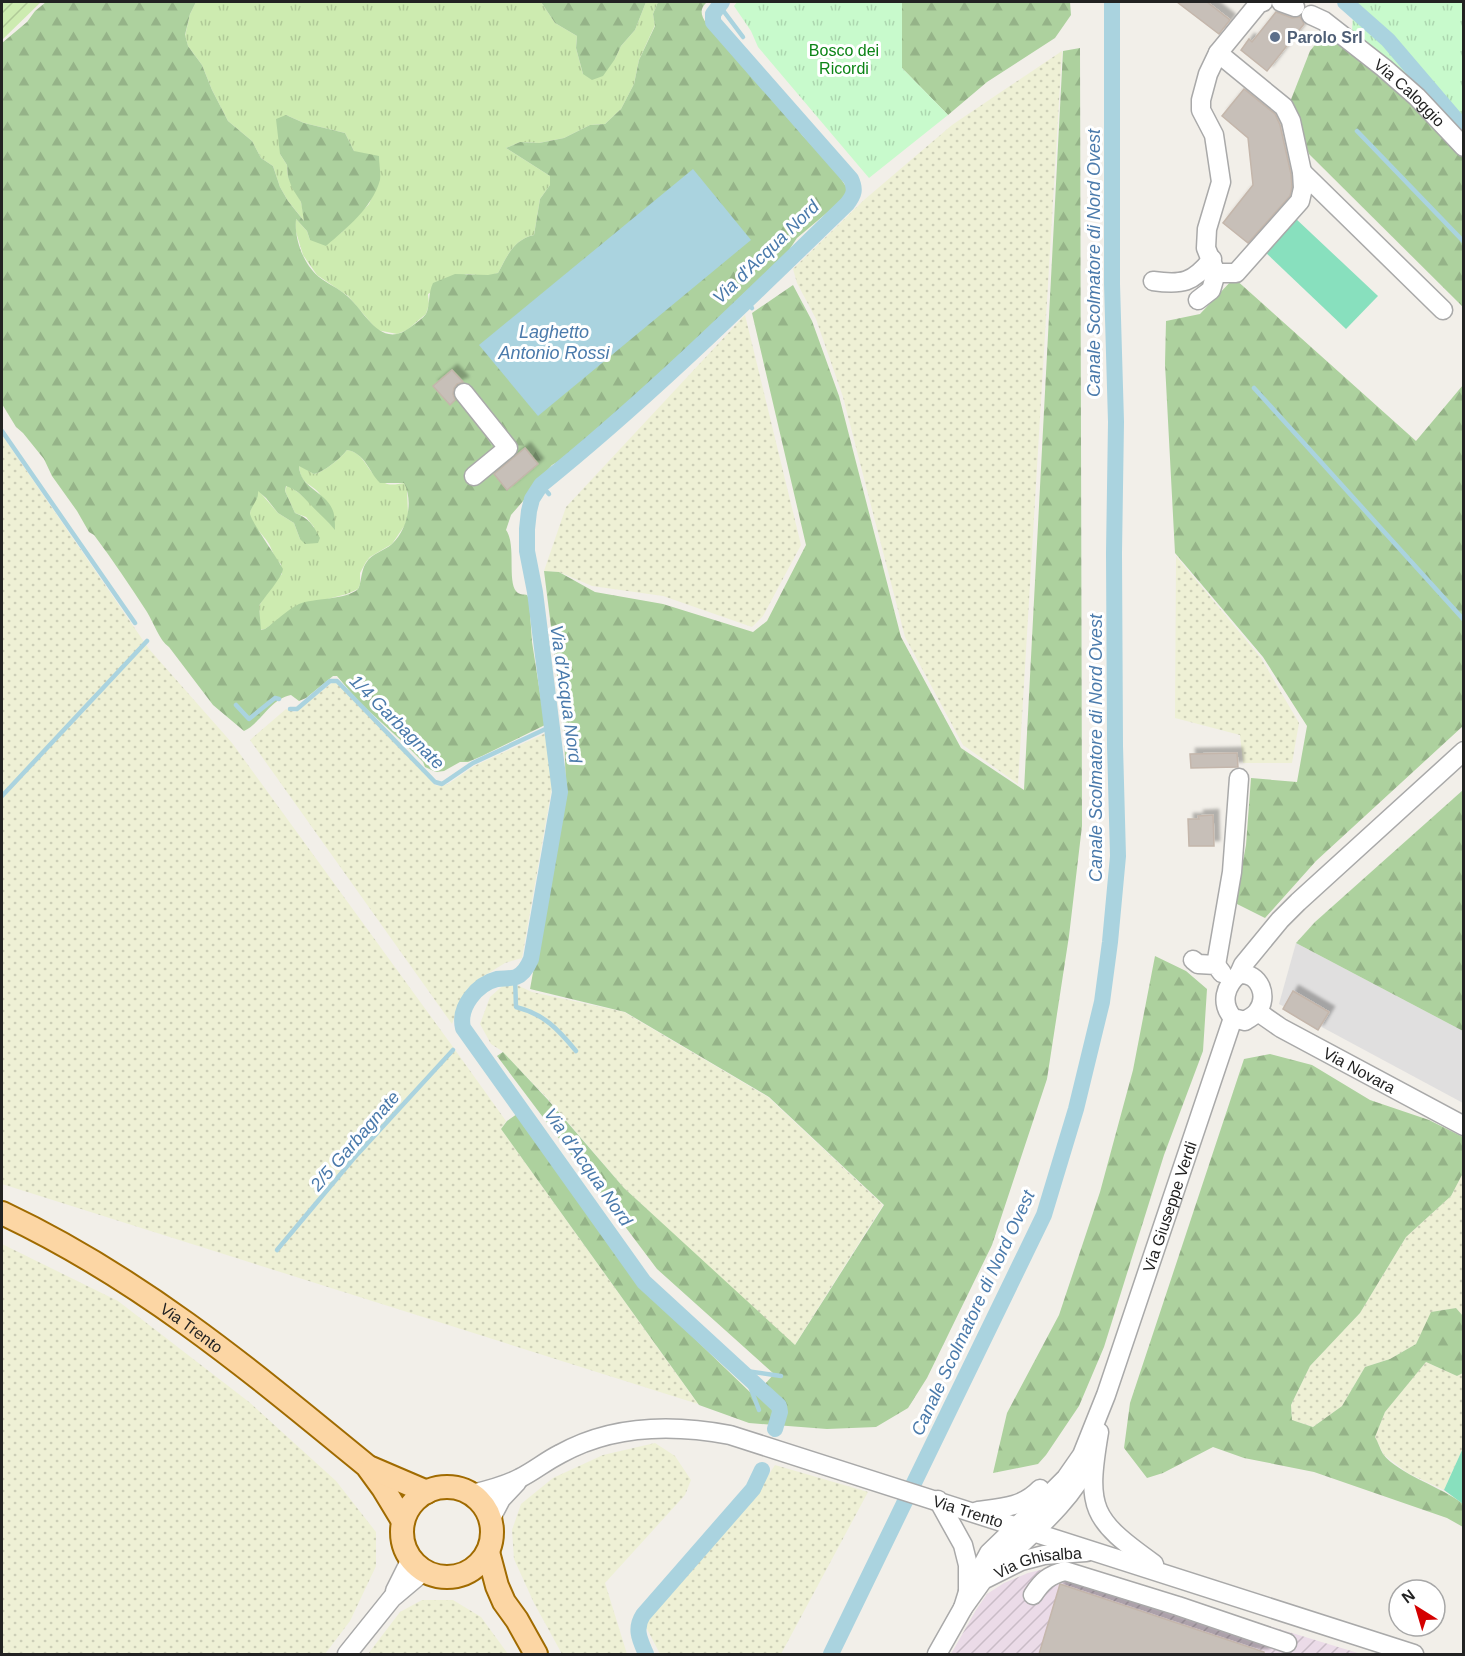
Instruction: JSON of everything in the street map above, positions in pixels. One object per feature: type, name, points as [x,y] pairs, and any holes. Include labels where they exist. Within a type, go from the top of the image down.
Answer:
[{"type":"main road","name":"Via Trento","points":[[2,1213],[89,1259],[165,1307],[264,1382],[367,1466],[403,1521],[403,1541],[417,1565]]},
{"type":"main road","name":"Via Trento","points":[[367,1466],[427,1492],[455,1487],[472,1494]]},
{"type":"main road","points":[[403,1521],[412,1504],[427,1492]]},
{"type":"main road","points":[[472,1494],[485,1506],[491,1518]]},
{"type":"main road","name":"Via Trento","points":[[488,1552],[493,1532],[491,1518]]},
{"type":"main road","points":[[417,1565],[436,1576],[450,1577],[475,1568],[488,1552]]},
{"type":"main road","points":[[488,1552],[494,1577],[504,1602],[536,1654]]},
{"type":"main road","points":[[463,1574],[504,1602]]},
{"type":"street","points":[[1198,300],[1211,290],[1214,266],[1206,248],[1207,229],[1221,182],[1214,135],[1201,110],[1208,74],[1218,53],[1258,3],[1263,2]]},
{"type":"street","name":"Via Caloggio","points":[[1318,18],[1417,96],[1464,147]]},
{"type":"street","points":[[1153,281],[1191,280],[1214,266],[1236,273],[1300,201],[1303,188],[1302,172],[1291,121],[1284,107],[1218,53]]},
{"type":"street","points":[[1302,172],[1443,310]]},
{"type":"street","points":[[464,393],[508,448],[474,476]]},
{"type":"street","points":[[1192,960],[1198,964],[1216,965],[1241,979],[1261,985],[1262,1003],[1258,1012],[1245,1020],[1233,1018],[1226,1005],[1241,979],[1243,965],[1280,920],[1464,751]]},
{"type":"street","points":[[1216,965],[1232,872],[1239,778]]},
{"type":"street","name":"Via Novara","points":[[1258,1012],[1281,1028],[1464,1126]]},
{"type":"street","name":"Via Giuseppe Verdi","points":[[1026,1528],[1082,1455],[1106,1395],[1233,1018]]},
{"type":"street","name":"Via Giuseppe Verdi","points":[[1106,1395],[1097,1446],[1093,1497],[1101,1518],[1121,1541],[1169,1575]]},
{"type":"street","name":"Via Giuseppe Verdi","points":[[972,1511],[999,1509],[1022,1504],[1032,1498],[1058,1472],[1080,1445],[1106,1395]]},
{"type":"street","name":"Via Trento","points":[[472,1494],[493,1489],[522,1477],[561,1453],[618,1433],[643,1429],[677,1428],[709,1431],[730,1435],[938,1500],[1414,1654]]},
{"type":"street","name":"Via Giuseppe Verdi","points":[[1026,1528],[1060,1505],[1075,1487],[1097,1446]]},
{"type":"street","name":"Via Trento","points":[[491,1518],[501,1499],[522,1477]]},
{"type":"street","name":"Via Ghisalba","points":[[938,1500],[963,1545],[968,1565],[966,1600]]},
{"type":"street","name":"Via Ghisalba","points":[[966,1600],[1026,1528]]},
{"type":"street","name":"Via Ghisalba","points":[[937,1654],[989,1553],[1026,1528]]},
{"type":"street","name":"Via Ghisalba","points":[[983,1580],[1021,1561],[1044,1555],[1093,1550]]},
{"type":"street","points":[[347,1654],[417,1565]]},
{"type":"street","points":[[1033,1595],[1040,1584],[1051,1575],[1065,1571],[1178,1606],[1285,1649],[1295,1616]]},
{"type":"shaded area","points":[[1296,943],[1463,1031],[1463,1103],[1279,1004]]},
{"type":"shaded area","points":[[1052,1567],[1164,1594],[1361,1654],[951,1654],[987,1594],[1004,1583],[1028,1573]]},
{"type":"green space","points":[[2,2],[41,2],[2,40]]},
{"type":"green space","points":[[46,2],[196,2],[190,14],[185,35],[188,46],[202,65],[228,121],[252,141],[261,158],[273,166],[280,187],[304,221],[301,202],[292,188],[287,165],[280,154],[276,119],[286,115],[304,123],[345,133],[354,151],[379,156],[380,180],[371,200],[358,217],[326,246],[310,240],[307,231],[296,219],[296,226],[298,242],[313,272],[346,295],[374,326],[382,332],[391,334],[401,333],[426,314],[433,283],[455,274],[498,273],[516,244],[534,235],[540,199],[550,185],[550,176],[506,148],[520,142],[539,143],[564,138],[590,125],[605,124],[621,109],[634,84],[639,60],[655,26],[653,14],[658,2],[707,2],[702,12],[706,23],[763,89],[789,113],[802,135],[835,170],[849,191],[842,200],[797,238],[785,256],[739,298],[690,348],[570,455],[552,465],[511,515],[506,530],[511,545],[514,589],[520,594],[527,595],[529,599],[532,642],[545,725],[482,756],[436,772],[425,767],[405,744],[359,702],[337,676],[333,676],[306,698],[299,701],[291,695],[277,701],[244,731],[213,705],[162,640],[147,612],[94,535],[89,532],[52,476],[44,459],[16,427],[2,404],[2,43],[27,22]],"holes":[[[347,450],[362,459],[380,483],[404,483],[409,507],[402,531],[392,544],[375,554],[364,566],[360,585],[353,593],[299,604],[261,630],[259,606],[277,582],[283,569],[251,517],[250,513],[258,491],[278,513],[294,523],[300,539],[305,544],[318,543],[320,538],[313,526],[304,517],[295,513],[285,491],[286,486],[300,494],[335,530],[334,515],[330,504],[308,485],[300,474],[299,466],[314,474],[323,471]]]},
{"type":"green space","points":[[196,2],[541,2],[555,23],[577,36],[576,48],[583,74],[615,59],[621,46],[635,30],[646,2],[658,2],[653,14],[655,25],[639,60],[634,84],[621,109],[605,124],[590,125],[564,138],[539,143],[520,142],[506,148],[550,176],[550,185],[540,199],[534,235],[516,244],[498,273],[488,276],[466,274],[428,294],[429,304],[426,314],[407,330],[397,334],[377,330],[348,296],[317,275],[303,255],[296,232],[295,218],[307,231],[310,240],[341,233],[369,204],[380,178],[354,151],[345,133],[304,123],[286,115],[280,154],[287,165],[288,177],[301,202],[305,222],[280,187],[273,166],[261,158],[252,141],[228,121],[202,65],[188,46],[185,36],[190,14]]},
{"type":"green space","points":[[541,2],[646,2],[635,30],[621,46],[615,59],[603,76],[592,80],[583,74],[576,48],[577,36],[555,23]]},
{"type":"green space","name":"Bosco dei Ricordi","points":[[737,2],[902,2],[902,68],[948,115],[869,178],[758,47],[751,31],[734,6]]},
{"type":"green space","points":[[902,2],[1070,2],[1071,15],[1055,38],[987,82],[948,115],[902,68]]},
{"type":"green space","points":[[1341,2],[1463,2],[1463,137],[1419,88],[1352,31],[1353,13]]},
{"type":"green space","points":[[1326,31],[1386,78],[1463,156],[1463,307],[1309,154],[1290,102],[1310,51]]},
{"type":"green space","points":[[1080,48],[1082,826],[1069,936],[1047,1079],[992,1245],[927,1378],[908,1408],[876,1427],[827,1429],[749,1423],[699,1405],[501,1129],[507,1121],[517,1114],[639,1285],[754,1396],[774,1374],[657,1269],[497,1056],[503,1052],[624,1188],[795,1345],[884,1205],[769,1097],[625,1012],[530,989],[566,790],[564,730],[544,571],[559,572],[595,592],[663,604],[753,632],[767,621],[806,545],[752,313],[793,285],[812,321],[839,396],[901,637],[961,748],[1024,790],[1063,51]]},
{"type":"green space","points":[[1062,51],[1018,784],[963,745],[905,637],[843,397],[816,319],[797,283],[793,269],[864,200],[952,125]]},
{"type":"green space","points":[[1294,217],[1378,296],[1346,329],[1263,250]]},
{"type":"green space","points":[[1234,278],[1416,441],[1463,385],[1463,726],[1316,861],[1265,918],[1235,903],[1246,845],[1251,778],[1297,782],[1307,726],[1263,657],[1175,553],[1165,364],[1166,321],[1200,314]]},
{"type":"green space","points":[[745,315],[801,545],[763,616],[752,627],[663,596],[592,586],[559,572],[544,571],[566,507]]},
{"type":"green space","points":[[2,435],[149,649],[232,743],[453,1047],[506,1121],[501,1129],[698,1404],[2,1184]]},
{"type":"green space","points":[[347,450],[359,455],[379,480],[389,484],[404,483],[407,489],[408,514],[405,525],[392,544],[370,557],[366,562],[360,573],[358,589],[347,594],[300,604],[265,629],[260,630],[259,606],[273,583],[282,574],[281,564],[250,516],[258,490],[278,513],[294,523],[300,539],[314,527],[306,517],[295,513],[285,491],[287,485],[307,500],[335,529],[321,496],[302,477],[299,465],[314,474],[323,471]]},
{"type":"green space","points":[[1176,556],[1261,658],[1299,723],[1292,763],[1243,763],[1240,735],[1175,718]]},
{"type":"green space","points":[[337,682],[435,785],[448,784],[474,766],[546,733],[552,787],[522,958],[505,963],[479,979],[462,998],[452,1024],[250,740],[286,709],[295,712],[332,683]]},
{"type":"green space","points":[[1463,790],[1463,1031],[1296,943],[1315,922]]},
{"type":"green space","points":[[1155,956],[1186,971],[1207,989],[1203,1051],[1164,1155],[1104,1347],[1079,1406],[1038,1464],[993,1473],[1007,1413],[1059,1315],[1100,1192],[1133,1070]]},
{"type":"green space","points":[[508,981],[532,992],[624,1012],[768,1097],[883,1205],[794,1346],[624,1188],[550,1101],[502,1051],[491,1044],[480,1024],[490,997]]},
{"type":"green space","points":[[1270,1054],[1312,1065],[1370,1100],[1429,1120],[1463,1137],[1463,1173],[1451,1196],[1406,1237],[1360,1313],[1310,1366],[1291,1405],[1292,1420],[1313,1427],[1342,1406],[1365,1367],[1390,1359],[1416,1344],[1431,1312],[1456,1308],[1463,1316],[1463,1373],[1457,1376],[1426,1362],[1385,1412],[1375,1437],[1383,1454],[1399,1468],[1463,1504],[1463,1527],[1447,1518],[1314,1472],[1244,1458],[1213,1447],[1163,1473],[1147,1478],[1124,1448],[1130,1403],[1244,1059]]},
{"type":"green space","points":[[1463,1173],[1463,1316],[1456,1308],[1432,1312],[1416,1344],[1390,1359],[1365,1367],[1342,1406],[1313,1427],[1292,1420],[1291,1405],[1310,1366],[1360,1313],[1406,1237],[1451,1196]]},
{"type":"green space","points":[[2,1244],[118,1301],[249,1402],[336,1481],[376,1532],[376,1566],[350,1621],[325,1654],[2,1654]]},
{"type":"green space","points":[[1426,1362],[1457,1376],[1463,1373],[1463,1448],[1444,1490],[1408,1473],[1384,1455],[1375,1437],[1385,1412]]},
{"type":"green space","points":[[655,1443],[675,1456],[691,1480],[685,1495],[605,1583],[627,1654],[562,1654],[534,1603],[514,1559],[512,1530],[521,1504],[553,1478],[603,1455]]},
{"type":"green space","points":[[1463,1448],[1463,1504],[1444,1490]]},
{"type":"green space","points":[[775,1465],[868,1492],[781,1654],[660,1654],[645,1625],[649,1614],[762,1485]]},
{"type":"green space","points":[[422,1600],[453,1600],[481,1617],[508,1654],[368,1654],[400,1612]]},
{"type":"water","name":"Laghetto Antonio Rossi","points":[[693,169],[751,240],[538,416],[479,345]]},
{"type":"building","points":[[1177,2],[1207,2],[1230,20],[1219,34]]},
{"type":"building","points":[[1276,12],[1292,18],[1300,17],[1304,24],[1267,71],[1241,50],[1249,39],[1252,42]]},
{"type":"building","points":[[1244,89],[1275,114],[1280,125],[1292,187],[1290,196],[1248,243],[1223,223],[1253,185],[1248,138],[1222,116]]},
{"type":"building","points":[[452,370],[463,382],[454,388],[455,400],[450,405],[433,386]]},
{"type":"building","points":[[525,448],[538,464],[507,490],[494,474]]},
{"type":"building","points":[[1237,753],[1238,767],[1191,768],[1190,754]]},
{"type":"building","points":[[1213,815],[1214,846],[1189,846],[1188,819]]},
{"type":"building","points":[[1293,991],[1329,1012],[1318,1030],[1283,1009]]},
{"type":"building","points":[[1060,1584],[1264,1652],[1264,1654],[1039,1654]]},
{"type":"waterway","name":"Via d'Acqua Nord","points":[[722,2],[713,14],[713,22],[851,179],[854,192],[847,204],[735,312],[620,418],[541,485],[532,499],[527,529],[527,551],[535,592],[560,792],[531,959],[519,976],[497,979],[476,991],[466,1005],[462,1020],[463,1028],[644,1282],[779,1406],[780,1412],[775,1429]]},
{"type":"waterway","name":"Canale Scolmatore di Nord Ovest","points":[[831,1654],[1044,1215],[1076,1109],[1102,1002],[1118,856],[1115,746],[1116,422],[1112,284],[1112,2]]},
{"type":"waterway","points":[[1345,2],[1388,40],[1464,129]]},
{"type":"waterway","points":[[719,5],[743,37]]},
{"type":"waterway","points":[[1357,131],[1464,242]]},
{"type":"waterway","points":[[746,301],[752,308]]},
{"type":"waterway","points":[[1254,388],[1464,620]]},
{"type":"waterway","points":[[2,431],[135,623]]},
{"type":"waterway","points":[[541,485],[549,494]]},
{"type":"waterway","points":[[2,796],[147,641]]},
{"type":"waterway","name":"1/4 Garbagnate","points":[[290,709],[297,709],[330,681],[337,681],[435,782],[442,784],[473,763],[552,726]]},
{"type":"waterway","name":"1/4 Garbagnate","points":[[236,705],[249,719],[275,698],[279,699]]},
{"type":"waterway","points":[[515,977],[516,1007],[550,1023],[576,1051]]},
{"type":"waterway","name":"2/5 Garbagnate","points":[[465,1038],[469,1036]]},
{"type":"waterway","name":"2/5 Garbagnate","points":[[277,1250],[354,1158],[453,1050]]},
{"type":"waterway","points":[[739,1370],[781,1376]]},
{"type":"waterway","points":[[746,1376],[759,1410]]},
{"type":"waterway","name":"Via d'Acqua Nord","points":[[646,1654],[638,1630],[643,1615],[753,1489],[762,1470]]},
{"type":"place","name":"Parolo Srl","points":[[1275,37]]}]
